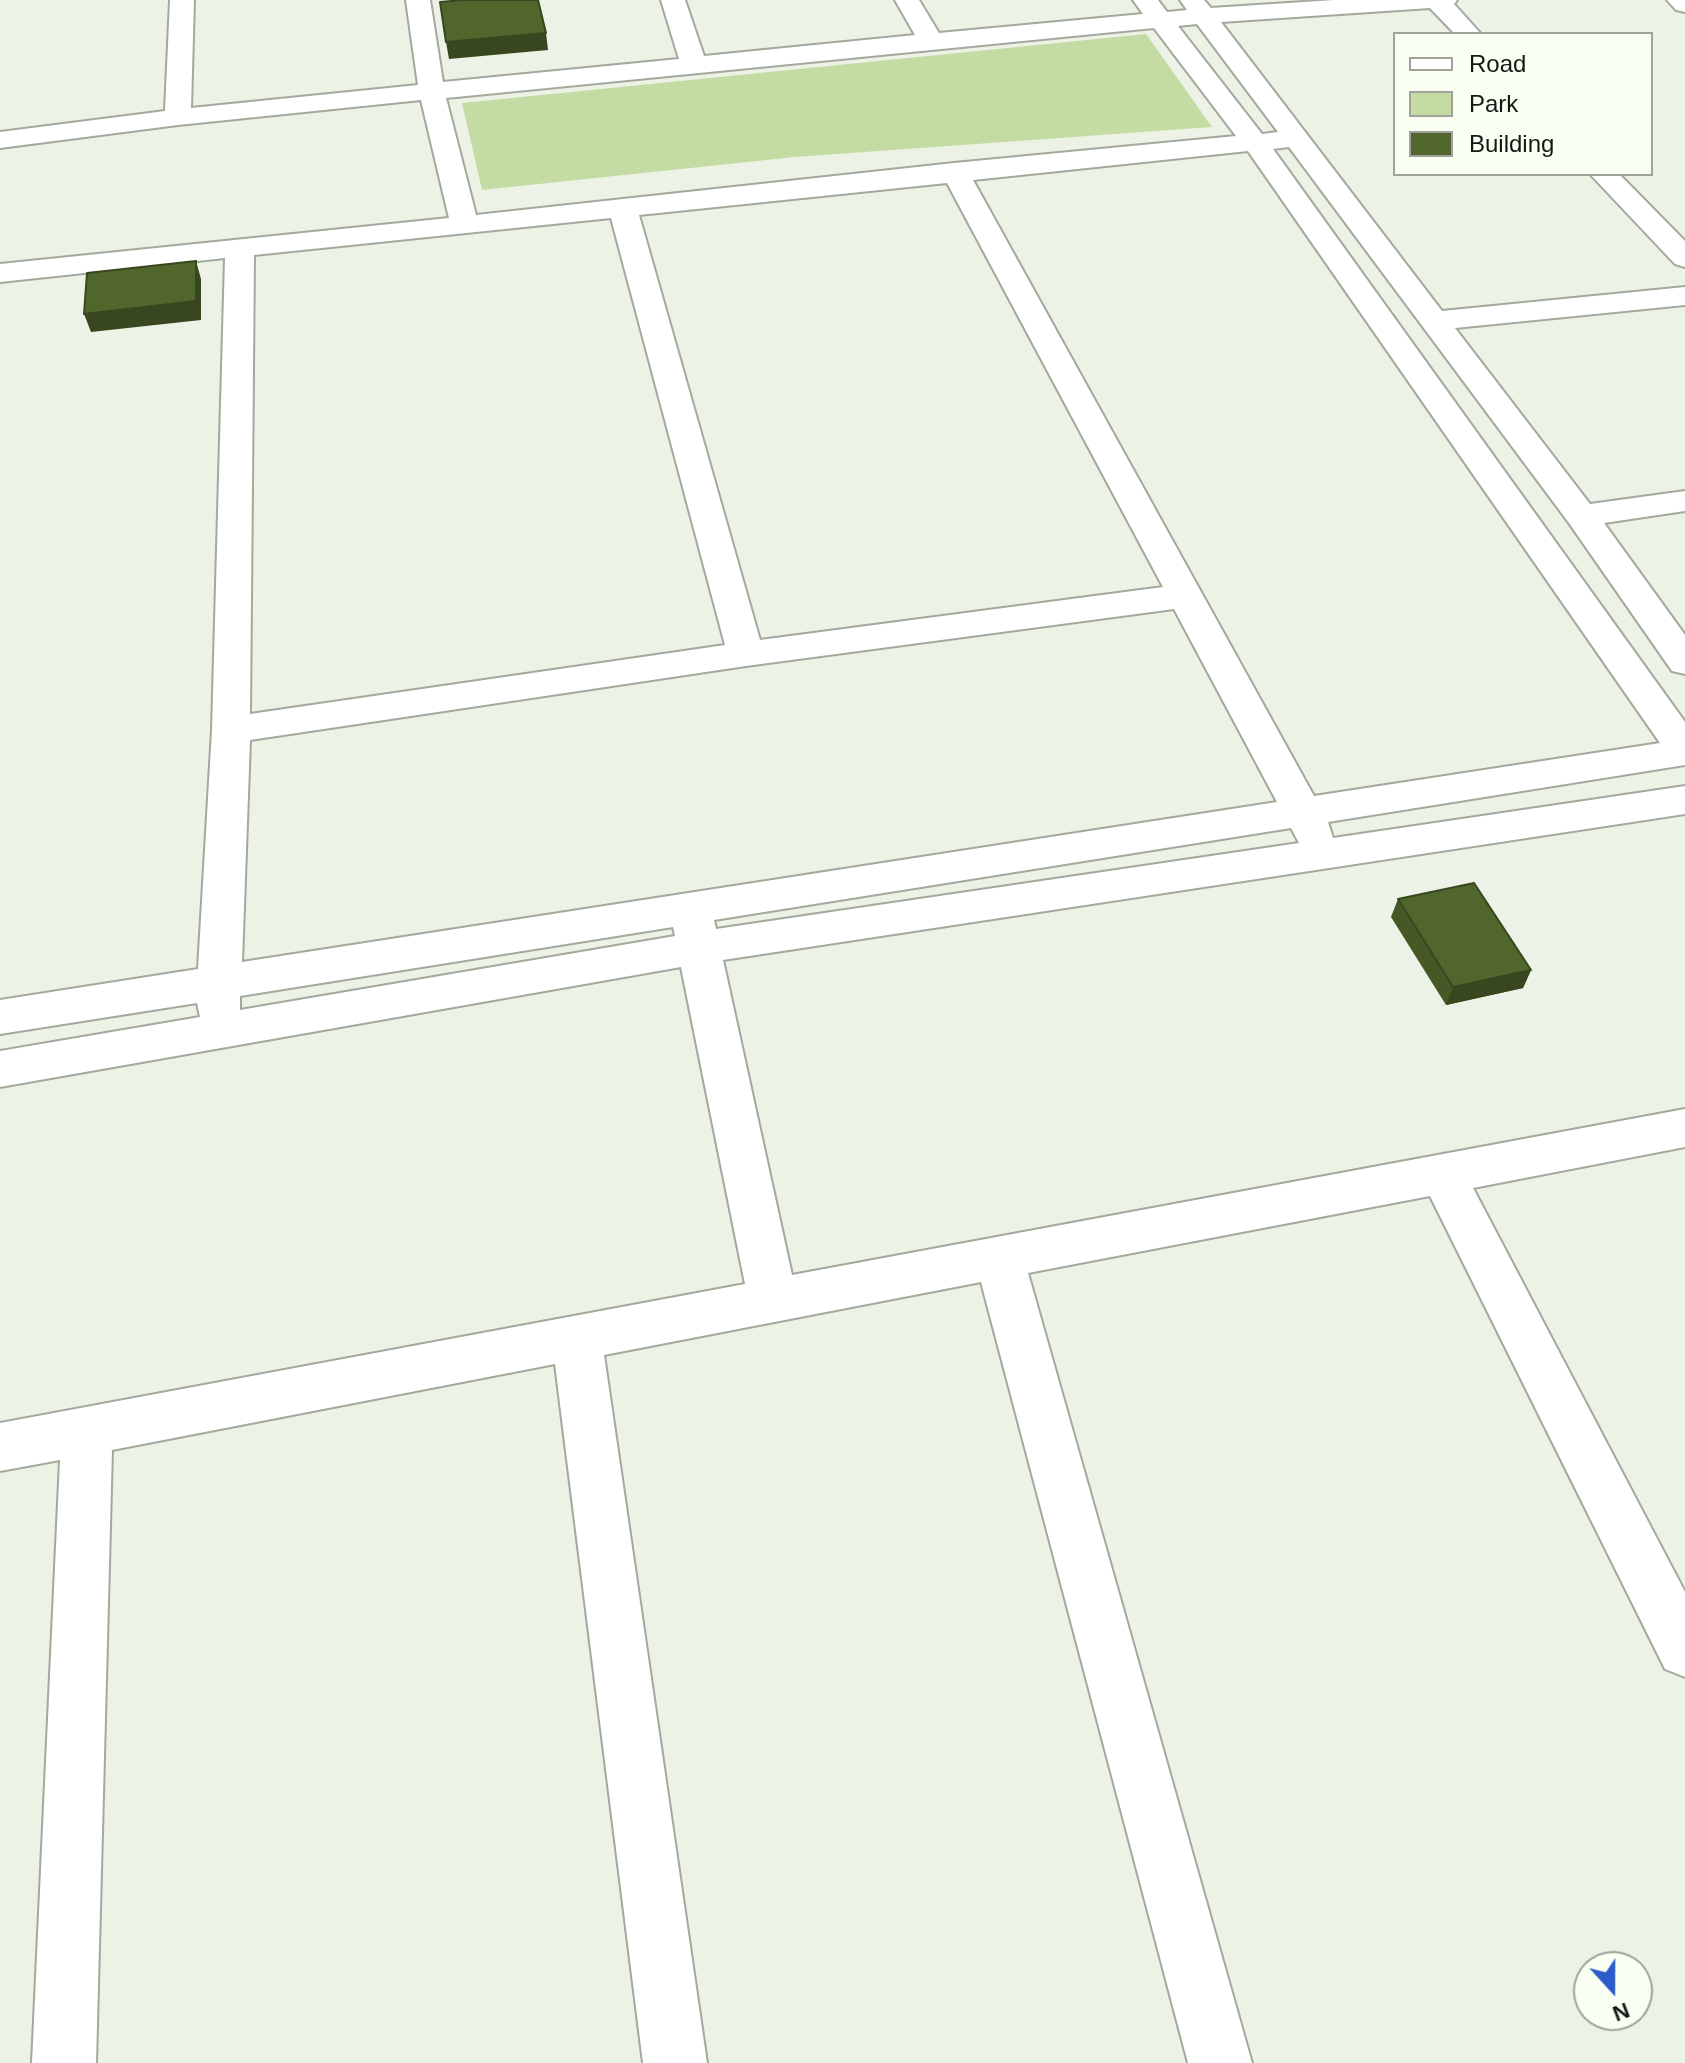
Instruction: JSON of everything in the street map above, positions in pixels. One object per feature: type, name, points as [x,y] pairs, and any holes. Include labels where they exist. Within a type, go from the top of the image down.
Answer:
[{"type":"street","points":[[178,117],[182,0]]},
{"type":"street","points":[[418,0],[432,94],[464,223]]},
{"type":"street","points":[[673,0],[694,65]]},
{"type":"street","points":[[907,0],[931,41]]},
{"type":"street","points":[[0,140],[178,117],[432,94],[931,41],[1151,10],[1445,0]]},
{"type":"street","points":[[1679,0],[1685,5]]},
{"type":"street","points":[[1437,1],[1467,32]]},
{"type":"street","points":[[1197,8],[1299,138],[1431,321],[1581,516],[1685,662]]},
{"type":"street","points":[[0,1069],[216,1032],[694,929],[1303,813],[1685,751],[1256,144],[1151,10]]},
{"type":"street","points":[[0,273],[954,171],[1299,138]]},
{"type":"street","points":[[954,171],[1325,855]]},
{"type":"street","points":[[1606,176],[1685,258]]},
{"type":"street","points":[[622,206],[746,654]]},
{"type":"street","points":[[216,1032],[231,730],[240,248]]},
{"type":"street","points":[[1431,321],[1685,296]]},
{"type":"street","points":[[1581,516],[1685,501]]},
{"type":"street","points":[[231,730],[746,654],[1184,596]]},
{"type":"street","points":[[0,1017],[220,983],[1325,855],[1685,800]]},
{"type":"street","points":[[694,929],[773,1301]]},
{"type":"street","points":[[0,1447],[1685,1128]]},
{"type":"street","points":[[1442,1174],[1685,1649]]},
{"type":"street","points":[[999,1258],[1220,2063]]},
{"type":"street","points":[[577,1338],[675,2063]]},
{"type":"street","points":[[64,2063],[87,1431]]},
{"type":"green space","points":[[1146,34],[1212,127],[795,157],[482,190],[462,103]]},
{"type":"building","points":[[538,0],[546,33],[446,42],[440,2]]},
{"type":"building","points":[[196,261],[196,301],[84,314],[87,273]]},
{"type":"building","points":[[1474,883],[1531,970],[1453,987],[1398,899]]}]
